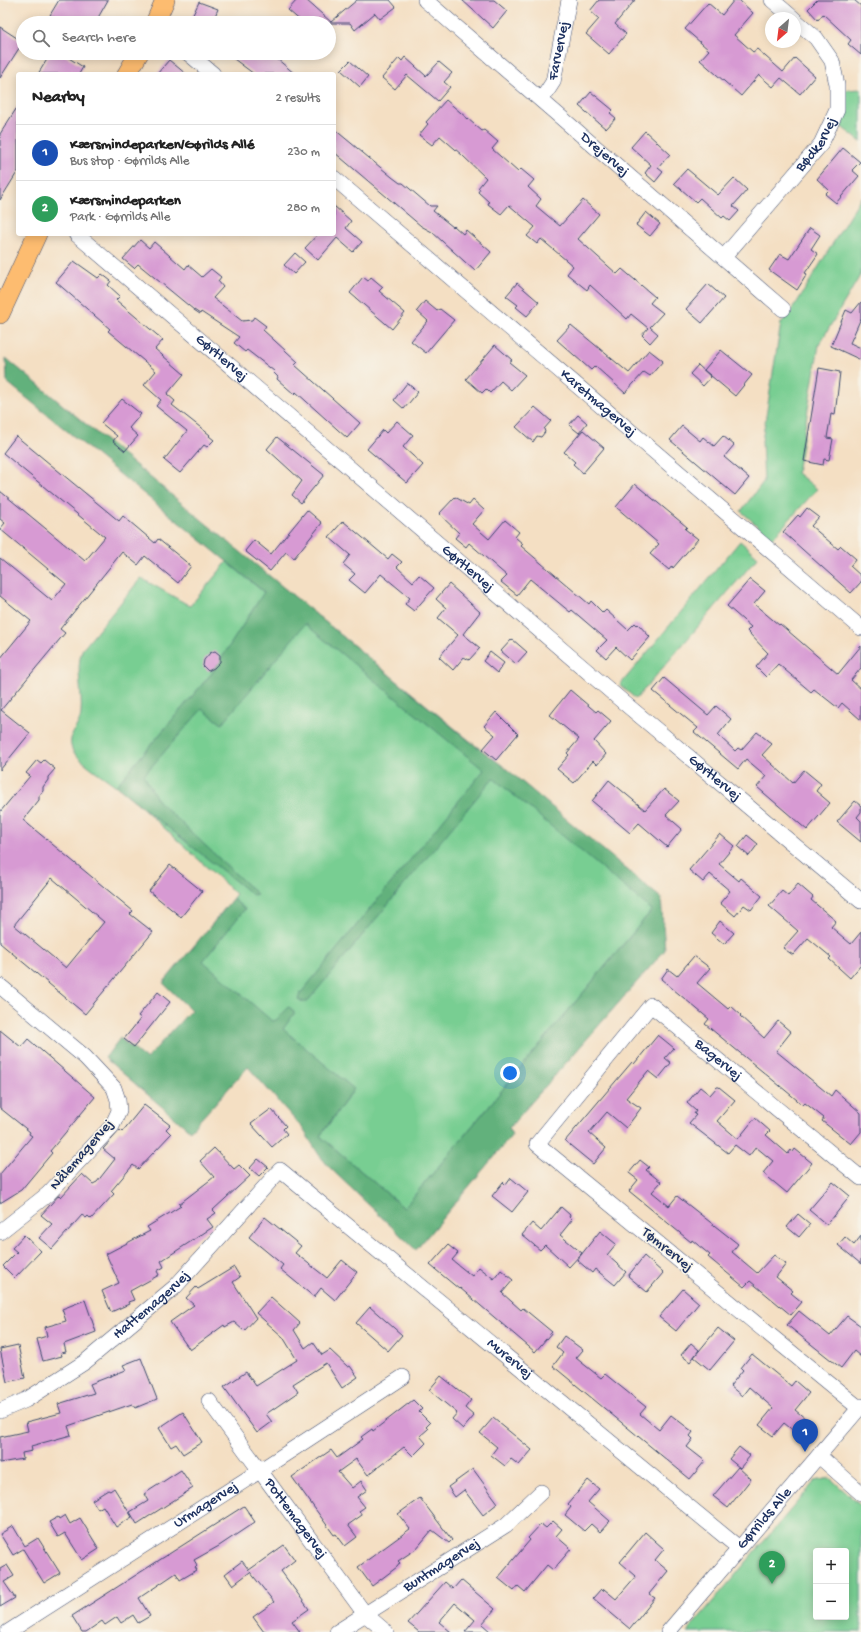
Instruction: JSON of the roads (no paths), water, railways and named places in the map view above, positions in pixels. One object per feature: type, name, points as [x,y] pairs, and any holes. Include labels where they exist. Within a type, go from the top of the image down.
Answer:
[{"type":"main road","points":[[158,16],[165,0]]},
{"type":"main road","points":[[128,72],[135,60]]},
{"type":"main road","points":[[0,314],[36,236]]},
{"type":"street","name":"Drejervej","points":[[426,0],[783,309]]},
{"type":"street","name":"Farvervej","points":[[542,99],[553,82],[569,0]]},
{"type":"street","name":"Bødkervej","points":[[772,0],[786,12]]},
{"type":"street","name":"Bødkervej","points":[[724,257],[821,144],[837,110],[837,85],[832,61],[816,38],[801,25]]},
{"type":"street","points":[[196,60],[210,72]]},
{"type":"street","name":"Karetmagervej","points":[[336,180],[861,628]]},
{"type":"street","name":"Gørtlervej","points":[[78,236],[640,716],[861,901]]},
{"type":"street","name":"Nålemagervej","points":[[0,986],[84,1057],[114,1088],[118,1100],[118,1111],[112,1126],[48,1194],[0,1232]]},
{"type":"street","name":"Bagervej","points":[[589,1081],[652,1005],[861,1178]]},
{"type":"street","name":"Tømrervej","points":[[589,1081],[537,1144],[860,1407]]},
{"type":"street","name":"Hattemagervej","points":[[0,1411],[26,1400],[85,1362],[175,1287],[280,1170]]},
{"type":"street","name":"Murervej","points":[[280,1170],[739,1548]]},
{"type":"street","name":"Urmagervej","points":[[8,1632],[261,1470],[402,1377]]},
{"type":"street","name":"Pottemagervej","points":[[209,1400],[365,1614],[386,1632]]},
{"type":"street","name":"Gørrilds Alle","points":[[668,1632],[860,1407]]},
{"type":"street","points":[[819,1456],[861,1493]]},
{"type":"street","name":"Buntmagervej","points":[[337,1632],[506,1525],[541,1492]]},
{"type":"place","name":"Kærsmindeparken/Gørilds Allé","points":[[805,1452]]},
{"type":"place","name":"Kærsmindeparken","points":[[772,1584]]}]
